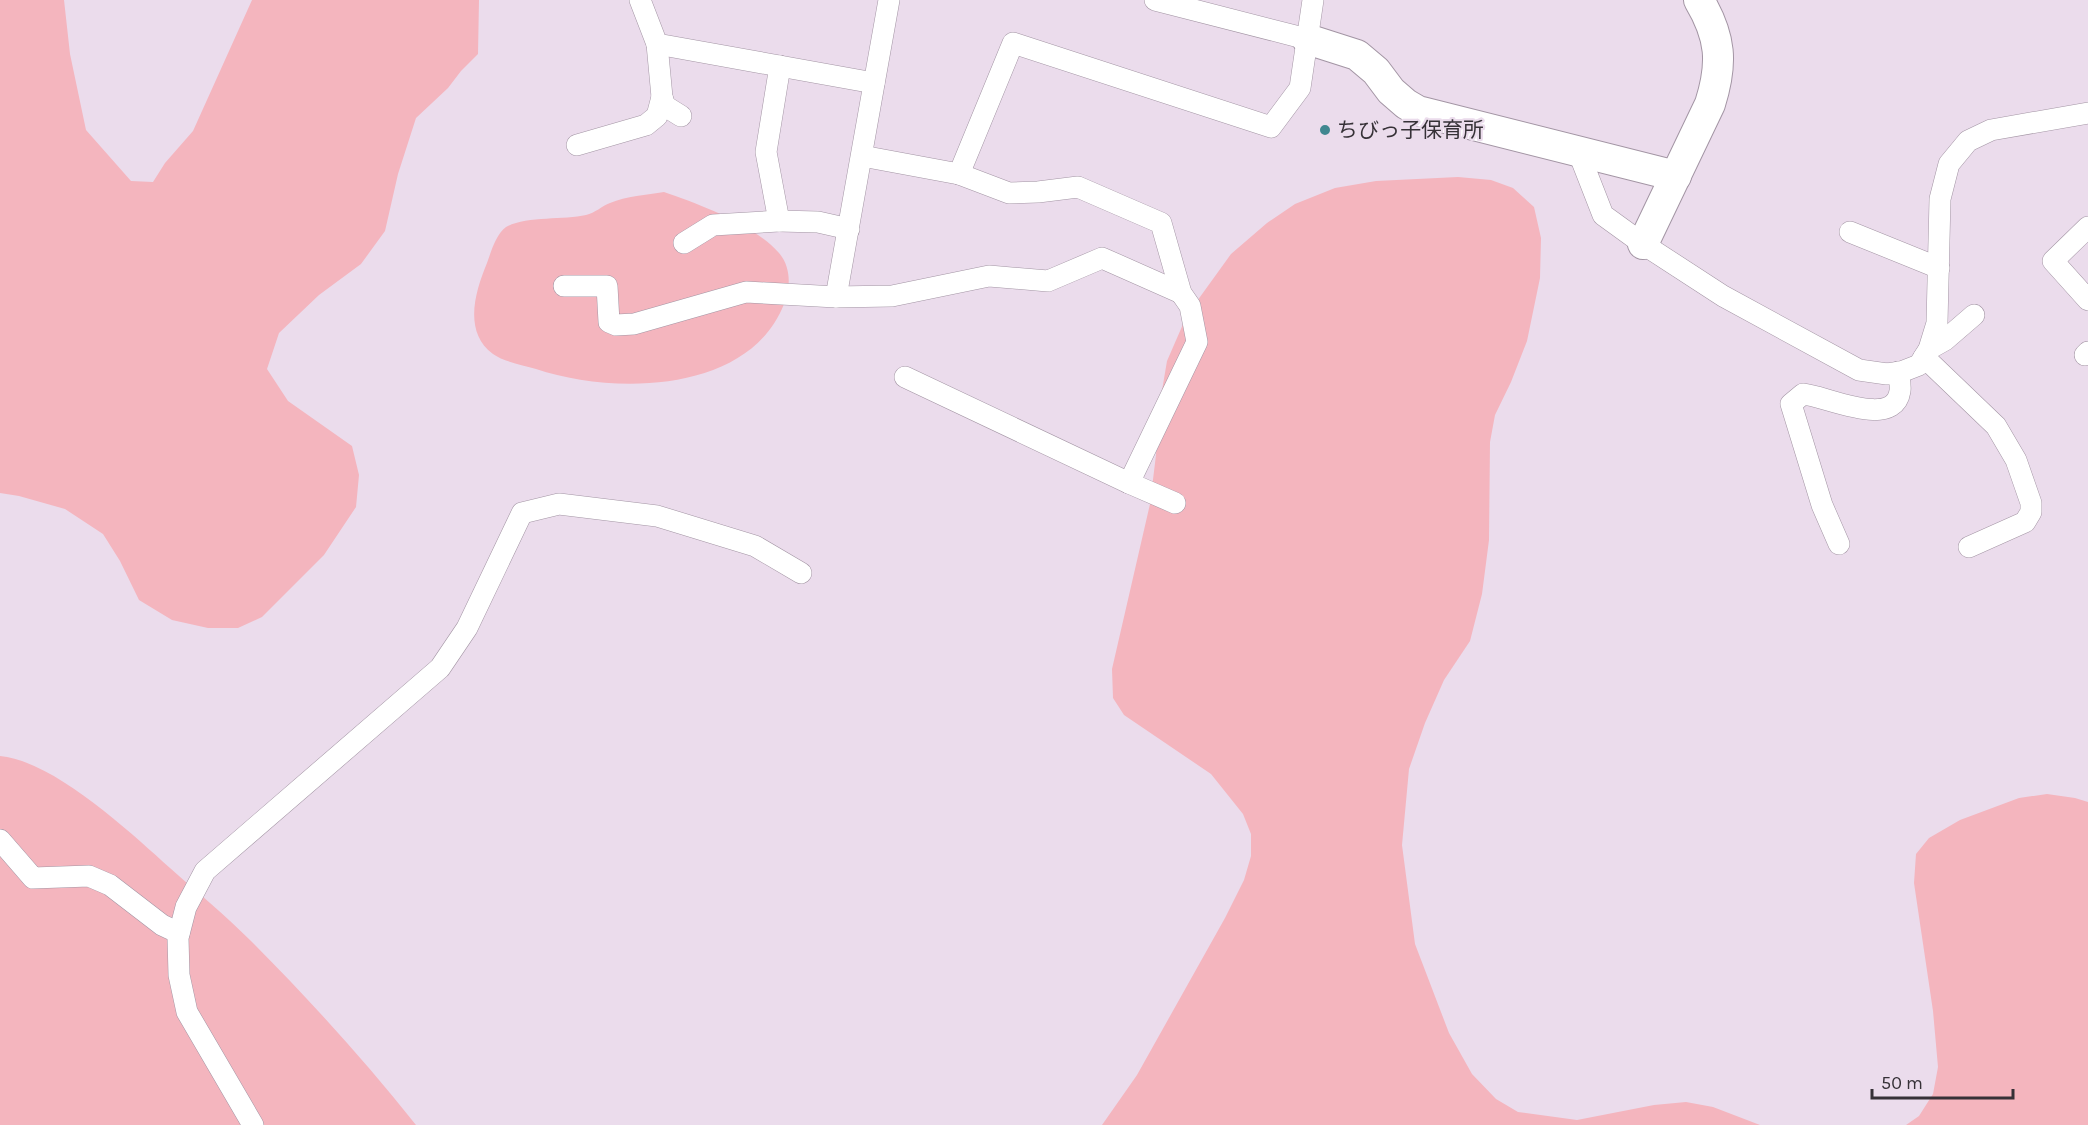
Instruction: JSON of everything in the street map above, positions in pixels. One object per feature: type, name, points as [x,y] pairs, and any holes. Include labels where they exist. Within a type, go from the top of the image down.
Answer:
[{"type":"street","points":[[640,0],[657,44],[662,97],[665,106],[681,116]]},
{"type":"street","points":[[836,297],[889,0]]},
{"type":"street","points":[[1155,0],[1307,39],[1357,56],[1376,71],[1390,91],[1418,111],[1676,176]]},
{"type":"street","points":[[959,174],[1013,43],[1271,127],[1300,88],[1313,0]]},
{"type":"street","points":[[1643,244],[1710,104],[1717,83],[1717,40],[1712,22],[1700,0]]},
{"type":"street","points":[[657,44],[874,83]]},
{"type":"street","points":[[779,220],[766,152],[780,66]]},
{"type":"street","points":[[577,145],[646,125],[657,116],[662,97]]},
{"type":"street","points":[[1578,151],[1603,215],[1643,244],[1723,296],[1860,370],[1887,374],[1919,365],[1937,323],[1940,199],[1949,164],[1968,141],[1990,130],[2088,113]]},
{"type":"street","points":[[862,156],[959,174],[1009,192],[1038,192],[1078,187],[1161,223],[1181,293],[1190,306],[1197,342],[1129,483]]},
{"type":"street","points":[[684,243],[712,225],[779,220],[818,222],[849,229]]},
{"type":"street","points":[[2088,227],[2053,261],[2088,300]]},
{"type":"street","points":[[1850,232],[1939,268]]},
{"type":"street","points":[[564,286],[607,286],[609,322],[616,325],[634,324],[746,292],[836,297],[892,296],[989,276],[1048,281],[1102,258],[1181,293]]},
{"type":"street","points":[[1926,353],[1974,315]]},
{"type":"street","points":[[1926,353],[1996,426],[2016,460],[2031,503],[2031,512],[2025,522],[1969,547]]},
{"type":"street","points":[[1839,544],[1822,505],[1791,404],[1803,394],[1876,411],[1890,407],[1900,390],[1898,372]]},
{"type":"street","points":[[905,378],[1174,503]]},
{"type":"street","points":[[253,1125],[186,1012],[180,975],[180,933],[186,907],[205,871],[440,668],[467,628],[522,513],[559,504],[657,516],[755,546],[801,573]]},
{"type":"street","points":[[0,840],[33,878],[89,876],[110,885],[162,925],[180,933]]},
{"type":"shaded area","points":[[0,0],[64,0],[70,54],[86,130],[131,181],[153,182],[165,163],[193,131],[252,0],[479,0],[478,54],[448,88],[416,118],[398,174],[385,231],[361,264],[319,295],[279,333],[267,369],[288,401],[352,446],[359,475],[356,507],[324,555],[262,617],[238,628],[208,628],[172,620],[139,600],[120,561],[103,534],[65,509],[0,493]]},
{"type":"shaded area","points":[[1458,177],[1491,180],[1513,188],[1534,207],[1541,238],[1540,278],[1527,341],[1495,415],[1490,442],[1489,540],[1482,594],[1470,641],[1444,680],[1425,723],[1409,769],[1402,845],[1415,944],[1449,1033],[1472,1074],[1496,1099],[1518,1112],[1577,1120],[1654,1105],[1686,1102],[1713,1107],[1760,1125],[1102,1125],[1137,1075],[1225,918],[1244,880],[1251,856],[1251,834],[1243,814],[1211,774],[1124,715],[1113,698],[1112,669],[1150,504],[1158,414],[1167,361],[1187,315],[1231,254],[1267,223],[1295,204],[1335,188],[1376,181]]},
{"type":"shaded area","points":[[664,192],[740,224],[768,243],[779,253],[786,264],[789,284],[784,304],[766,334],[741,356],[710,371],[676,380],[639,384],[567,377],[497,357],[484,345],[475,323],[476,299],[494,244],[506,227],[523,221],[586,215],[616,201]]},
{"type":"shaded area","points":[[0,756],[21,761],[44,771],[90,800],[211,904],[251,941],[315,1008],[377,1077],[416,1125],[0,1125]]},
{"type":"shaded area","points":[[2047,794],[2088,802],[2088,1125],[1906,1125],[1919,1116],[1933,1094],[1938,1067],[1933,1011],[1914,883],[1916,854],[1929,838],[1960,820],[2019,798]]},
{"type":"place","name":"ちびっ子保育所","points":[[1325,130]]}]
